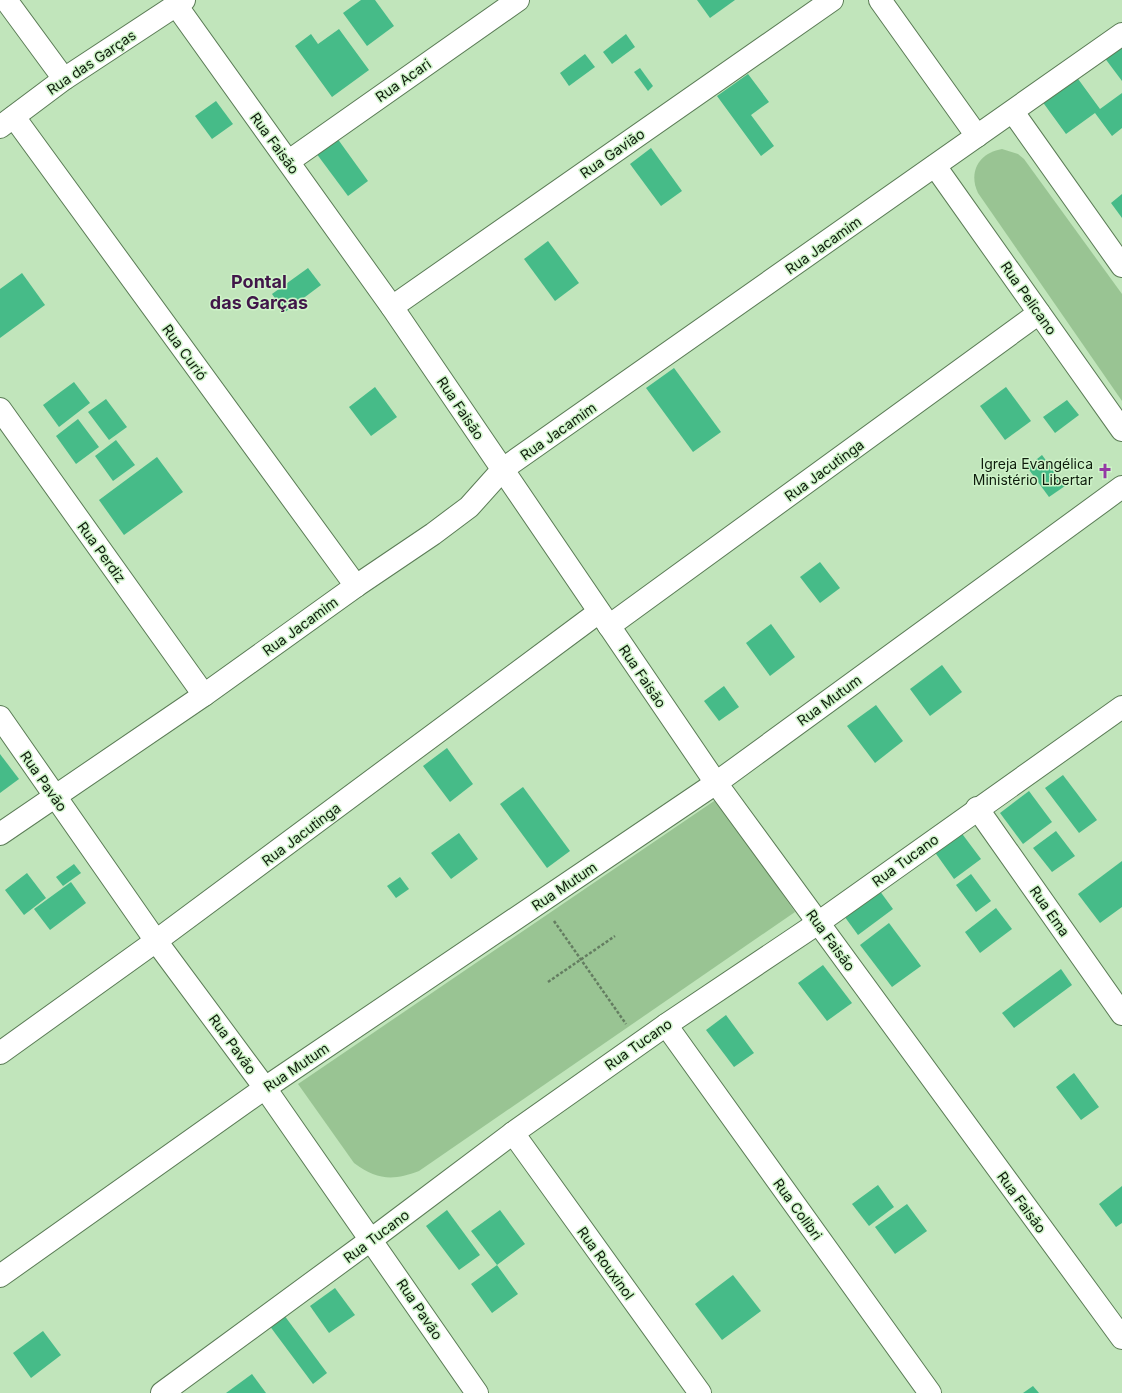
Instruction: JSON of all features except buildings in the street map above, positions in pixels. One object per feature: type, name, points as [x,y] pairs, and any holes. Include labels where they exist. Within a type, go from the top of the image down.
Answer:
[{"type":"street","points":[[6,0],[64,78]]},
{"type":"street","name":"Rua Acari","points":[[289,161],[518,0]]},
{"type":"street","name":"Rua Gavião","points":[[392,307],[832,0]]},
{"type":"street","points":[[880,0],[978,136]]},
{"type":"street","name":"Rua das Garças","points":[[7,122],[64,78],[180,3]]},
{"type":"street","name":"Rua Faisão","points":[[180,3],[392,307],[716,783],[1122,1338]]},
{"type":"street","name":"Rua Jacamim","points":[[0,834],[55,798],[204,695],[356,586],[433,534],[468,507],[503,469],[1122,34]]},
{"type":"street","points":[[1012,112],[1120,259]]},
{"type":"street","name":"Rua Curió","points":[[7,122],[356,586]]},
{"type":"street","name":"Rua Pelicano","points":[[935,166],[1122,430]]},
{"type":"street","name":"Rua Jacutinga","points":[[0,1053],[604,619],[1039,313]]},
{"type":"street","name":"Rua Perdiz","points":[[0,409],[204,695]]},
{"type":"street","name":"Rua Mutum","points":[[0,1276],[265,1088],[716,783],[1122,487]]},
{"type":"street","name":"Rua Tucano","points":[[162,1393],[372,1239],[513,1133],[666,1025],[818,923],[977,808],[1122,707]]},
{"type":"street","name":"Rua Pavão","points":[[0,717],[156,941],[265,1088],[372,1239],[477,1393]]},
{"type":"street","name":"Rua Ema","points":[[977,808],[1122,1014]]},
{"type":"street","name":"Rua Colibri","points":[[666,1025],[930,1393]]},
{"type":"street","name":"Rua Rouxinol","points":[[513,1133],[700,1393]]},
{"type":"path","points":[[552,919],[626,1024]]},
{"type":"path","points":[[548,982],[615,936]]},
{"type":"green space","points":[[1002,149],[1018,154],[1024,159],[1122,294],[1122,401],[978,193],[974,178],[978,165],[987,155]]},
{"type":"green space","points":[[717,799],[795,912],[419,1171],[401,1176],[385,1177],[370,1173],[354,1163],[298,1084]]},
{"type":"place","name":"Igreja Evangélica Ministério Libertar","points":[[1105,471]]},
{"type":"district","name":"Pontal das Garças","points":[[259,291]]}]
